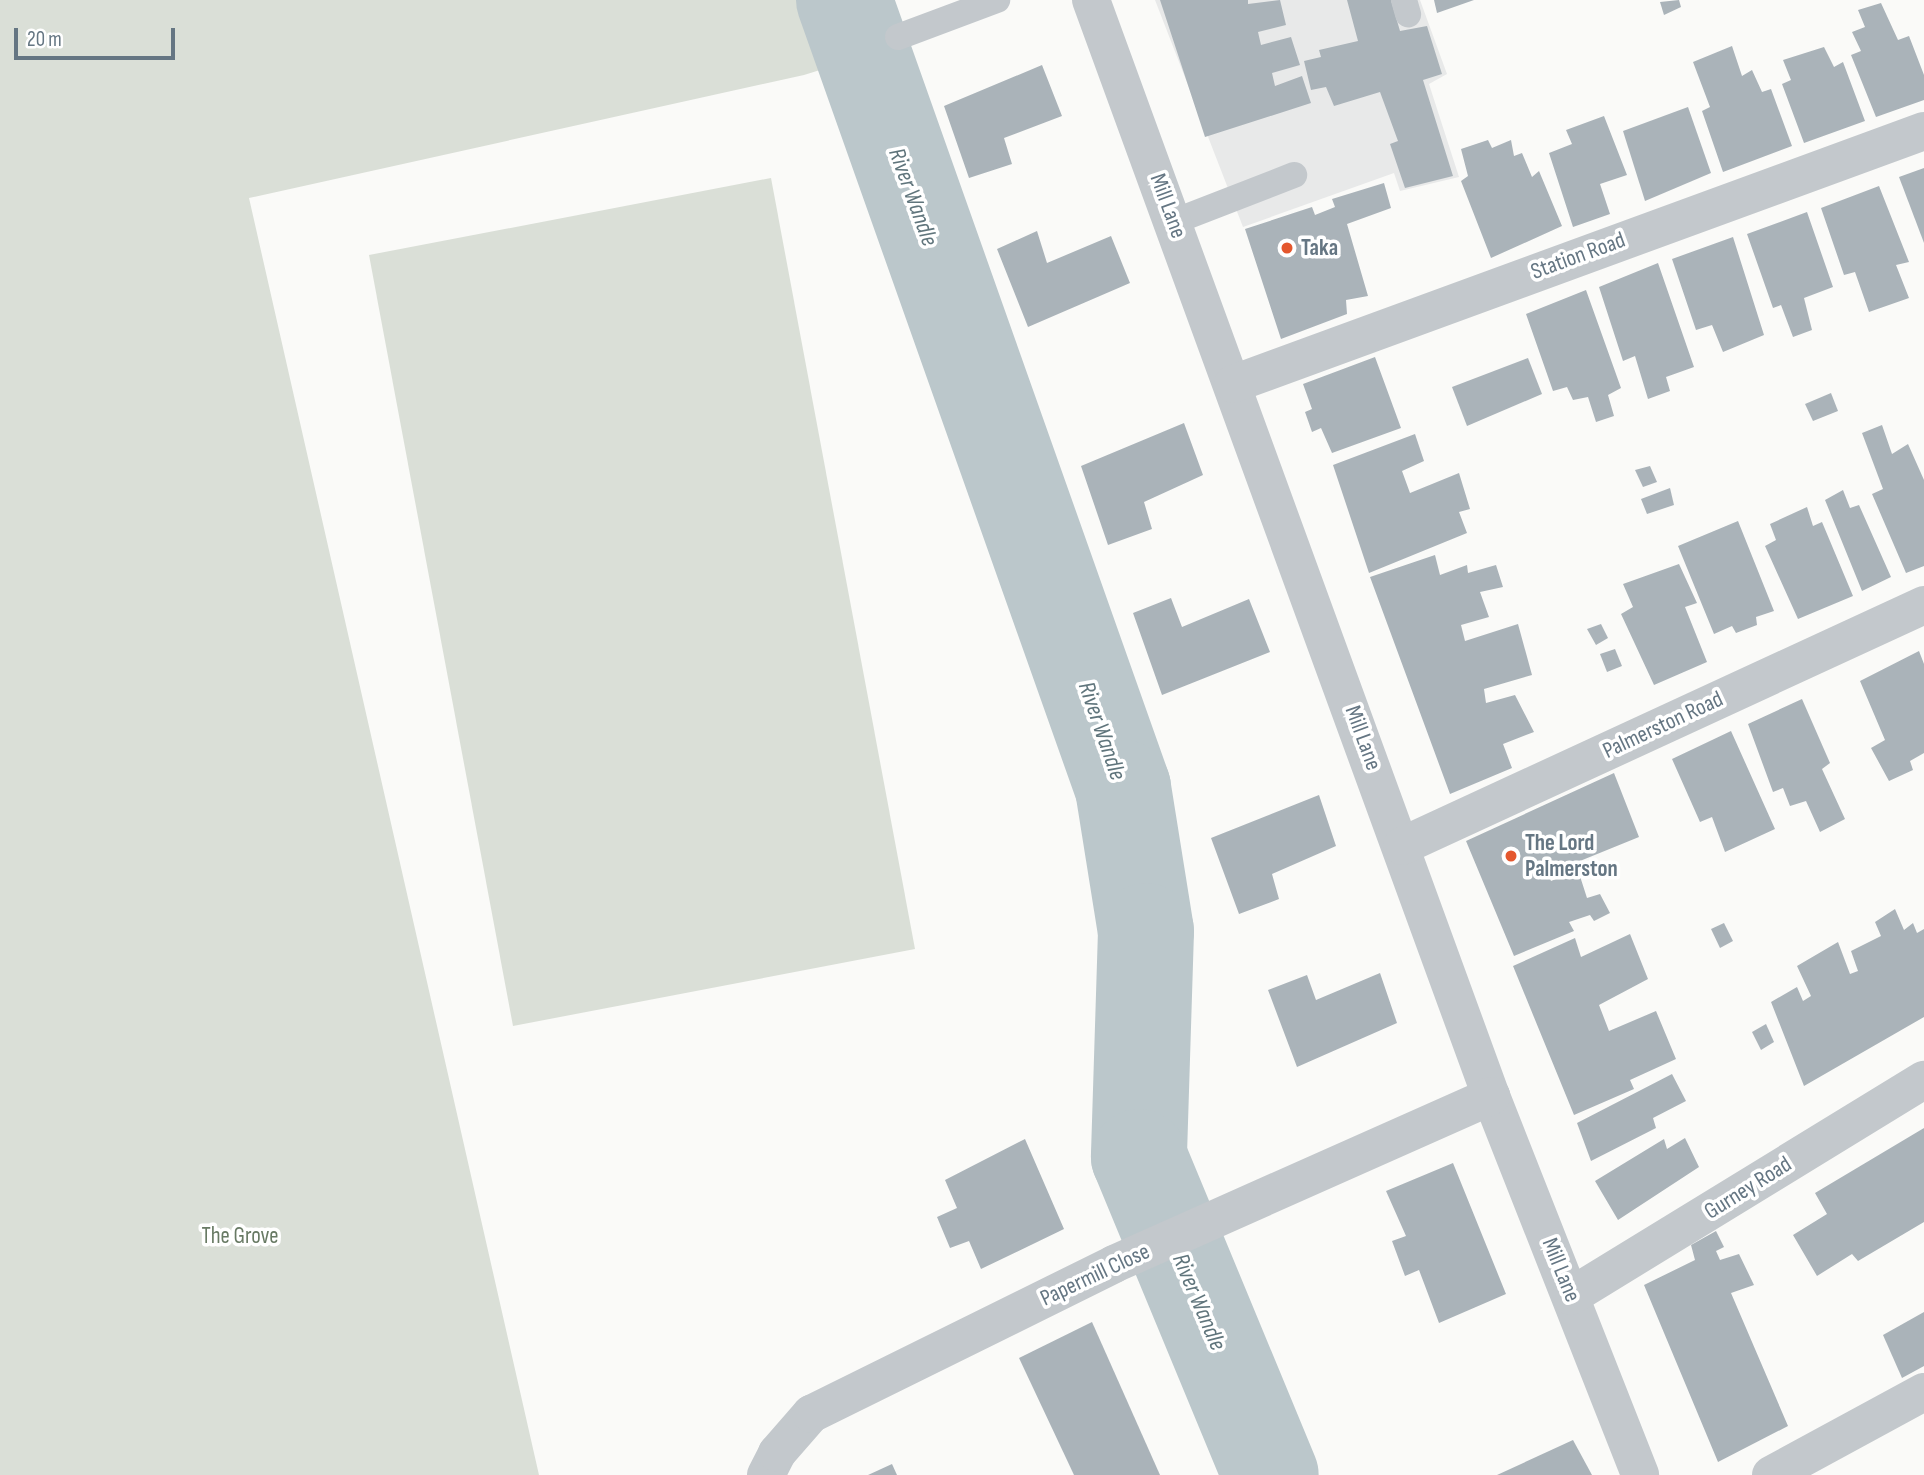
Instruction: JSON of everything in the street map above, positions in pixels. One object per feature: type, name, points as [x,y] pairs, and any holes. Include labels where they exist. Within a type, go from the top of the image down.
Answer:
[{"type":"street","name":"Mill Lane","points":[[1091,0],[1402,846],[1491,1096],[1640,1475]]},
{"type":"street","name":"Station Road","points":[[1233,384],[1924,131]]},
{"type":"street","name":"Palmerston Road","points":[[1402,846],[1924,605]]},
{"type":"street","name":"Gurney Road","points":[[1571,1296],[1924,1080]]},
{"type":"street","name":"Papermill Close","points":[[766,1475],[778,1453],[811,1414],[1114,1264],[1491,1096]]},
{"type":"street","points":[[1771,1475],[1924,1392]]},
{"type":"lane","points":[[898,37],[997,0]]},
{"type":"lane","points":[[1173,222],[1294,175]]},
{"type":"shaded area","points":[[1155,0],[1420,0],[1447,74],[1429,84],[1459,177],[1400,191],[1394,173],[1243,227]]},
{"type":"green space","name":"The Grove","points":[[0,0],[881,0],[900,45],[804,75],[249,198],[539,1475],[0,1475]]},
{"type":"green space","points":[[771,178],[915,949],[513,1026],[369,255]]},
{"type":"building","points":[[1160,0],[1248,0],[1248,4],[1280,0],[1286,25],[1258,32],[1261,45],[1291,37],[1300,65],[1272,73],[1275,86],[1302,76],[1311,103],[1205,137]]},
{"type":"building","points":[[1347,0],[1391,0],[1400,31],[1427,26],[1442,74],[1423,80],[1453,176],[1405,188],[1390,144],[1398,141],[1380,92],[1334,106],[1326,87],[1311,90],[1304,61],[1321,57],[1319,50],[1358,41]]},
{"type":"building","points":[[1434,0],[1474,0],[1437,13]]},
{"type":"building","points":[[1679,0],[1681,7],[1664,15],[1660,2]]},
{"type":"building","points":[[1881,3],[1898,40],[1909,36],[1924,75],[1924,100],[1876,117],[1851,55],[1861,51],[1852,32],[1865,27],[1858,10]]},
{"type":"building","points":[[1732,46],[1742,76],[1752,70],[1762,92],[1771,89],[1792,146],[1723,172],[1702,111],[1710,107],[1693,62]]},
{"type":"building","points":[[1824,47],[1834,67],[1843,62],[1865,121],[1804,143],[1782,84],[1791,80],[1783,60]]},
{"type":"building","points":[[1042,65],[1062,116],[1004,138],[1012,164],[969,178],[944,106]]},
{"type":"building","points":[[1688,107],[1711,173],[1645,201],[1623,131]]},
{"type":"building","points":[[1604,116],[1627,175],[1600,184],[1610,214],[1573,227],[1549,153],[1572,144],[1566,130]]},
{"type":"building","points":[[1488,140],[1492,148],[1511,140],[1514,156],[1522,153],[1532,177],[1539,171],[1562,226],[1491,258],[1461,181],[1468,176],[1461,149]]},
{"type":"building","points":[[1924,168],[1924,243],[1899,177]]},
{"type":"building","points":[[1384,183],[1391,208],[1347,224],[1368,296],[1346,300],[1347,314],[1281,339],[1245,229],[1312,207],[1315,215],[1335,207],[1332,199]]},
{"type":"building","points":[[1879,186],[1909,262],[1896,265],[1909,298],[1869,312],[1855,272],[1844,275],[1821,208]]},
{"type":"building","points":[[1807,212],[1833,287],[1804,298],[1812,330],[1793,337],[1781,305],[1773,308],[1747,234]]},
{"type":"building","points":[[1037,231],[1047,263],[1111,236],[1130,283],[1028,327],[997,249]]},
{"type":"building","points":[[1733,237],[1764,335],[1723,352],[1712,325],[1696,330],[1672,259]]},
{"type":"building","points":[[1658,263],[1694,367],[1666,377],[1670,391],[1648,399],[1635,356],[1623,361],[1599,287]]},
{"type":"building","points":[[1586,290],[1621,388],[1608,395],[1614,416],[1596,422],[1588,397],[1573,400],[1567,387],[1553,391],[1526,314]]},
{"type":"building","points":[[1375,357],[1401,428],[1332,453],[1321,428],[1312,432],[1305,412],[1312,409],[1303,384]]},
{"type":"building","points":[[1528,358],[1542,394],[1467,426],[1452,387]]},
{"type":"building","points":[[1831,393],[1838,411],[1813,421],[1805,404]]},
{"type":"building","points":[[1184,423],[1203,475],[1144,502],[1152,529],[1108,545],[1081,466]]},
{"type":"building","points":[[1882,425],[1892,454],[1908,444],[1924,480],[1924,566],[1906,573],[1872,494],[1883,489],[1862,433]]},
{"type":"building","points":[[1415,434],[1424,461],[1402,471],[1410,493],[1459,473],[1470,509],[1459,512],[1467,533],[1369,573],[1333,465]]},
{"type":"building","points":[[1650,466],[1657,482],[1643,487],[1635,470]]},
{"type":"building","points":[[1670,488],[1674,505],[1647,514],[1641,499]]},
{"type":"building","points":[[1843,490],[1850,508],[1859,505],[1891,577],[1862,591],[1825,500]]},
{"type":"building","points":[[1807,507],[1813,526],[1822,522],[1853,596],[1798,619],[1765,546],[1776,540],[1770,524]]},
{"type":"building","points":[[1738,521],[1774,611],[1756,617],[1757,625],[1736,633],[1732,626],[1714,634],[1678,546]]},
{"type":"building","points":[[1435,555],[1440,575],[1467,565],[1468,573],[1496,565],[1503,587],[1480,592],[1489,617],[1461,625],[1465,641],[1518,624],[1532,675],[1484,689],[1486,703],[1515,695],[1534,732],[1503,744],[1512,768],[1450,794],[1370,577]]},
{"type":"building","points":[[1679,564],[1697,603],[1685,607],[1707,662],[1654,685],[1621,614],[1633,607],[1623,584]]},
{"type":"building","points":[[1171,598],[1182,627],[1249,599],[1270,652],[1162,695],[1133,613]]},
{"type":"building","points":[[1601,624],[1608,638],[1596,645],[1587,629]]},
{"type":"building","points":[[1615,649],[1622,666],[1607,672],[1600,654]]},
{"type":"building","points":[[1919,651],[1924,664],[1924,753],[1910,761],[1913,770],[1889,781],[1871,748],[1885,740],[1860,681]]},
{"type":"building","points":[[1802,699],[1830,763],[1822,769],[1845,819],[1820,832],[1806,801],[1790,806],[1783,788],[1773,792],[1748,724]]},
{"type":"building","points":[[1731,731],[1775,829],[1725,852],[1712,817],[1700,822],[1672,759]]},
{"type":"building","points":[[1614,773],[1639,837],[1548,874],[1551,881],[1578,870],[1587,898],[1600,894],[1610,913],[1594,921],[1590,915],[1569,922],[1574,931],[1514,956],[1466,841]]},
{"type":"building","points":[[1319,795],[1336,846],[1272,874],[1279,899],[1239,914],[1211,838]]},
{"type":"building","points":[[1895,909],[1904,930],[1913,923],[1917,933],[1924,929],[1924,1017],[1804,1086],[1771,1002],[1797,987],[1803,1001],[1811,996],[1797,966],[1838,942],[1850,974],[1858,971],[1851,951],[1881,936],[1875,922]]},
{"type":"building","points":[[1724,923],[1733,941],[1720,948],[1711,929]]},
{"type":"building","points":[[1630,934],[1648,979],[1599,1005],[1609,1031],[1656,1011],[1676,1059],[1630,1080],[1634,1089],[1574,1115],[1513,966],[1575,938],[1581,957]]},
{"type":"building","points":[[1380,973],[1397,1023],[1297,1067],[1268,990],[1307,975],[1316,1000]]},
{"type":"building","points":[[1766,1024],[1774,1042],[1761,1050],[1752,1032]]},
{"type":"building","points":[[1672,1074],[1686,1101],[1653,1118],[1656,1128],[1591,1161],[1577,1123]]},
{"type":"building","points":[[1924,1128],[1924,1222],[1858,1261],[1852,1254],[1817,1276],[1793,1235],[1827,1214],[1815,1193]]},
{"type":"building","points":[[1685,1138],[1699,1167],[1618,1220],[1595,1181],[1664,1139],[1667,1149]]},
{"type":"building","points":[[1025,1139],[1064,1229],[981,1269],[969,1241],[950,1248],[937,1217],[957,1208],[945,1180]]},
{"type":"building","points":[[1453,1163],[1506,1294],[1439,1323],[1419,1270],[1405,1276],[1392,1241],[1406,1236],[1386,1191]]},
{"type":"building","points":[[1716,1231],[1724,1247],[1716,1251],[1720,1260],[1739,1254],[1754,1285],[1731,1293],[1788,1426],[1718,1462],[1644,1285],[1695,1260],[1691,1245]]},
{"type":"building","points":[[1924,1312],[1924,1366],[1902,1378],[1883,1335]]},
{"type":"building","points":[[1092,1322],[1160,1475],[1074,1475],[1019,1358]]},
{"type":"building","points":[[1573,1440],[1592,1475],[1497,1475]]},
{"type":"building","points":[[892,1464],[897,1475],[868,1475]]},
{"type":"waterway","name":"River Wandle","points":[[844,0],[1123,788],[1146,931],[1139,1157],[1271,1475]]},
{"type":"place","name":"Taka","points":[[1287,248]]},
{"type":"place","name":"The Lord Palmerston","points":[[1511,856]]}]
